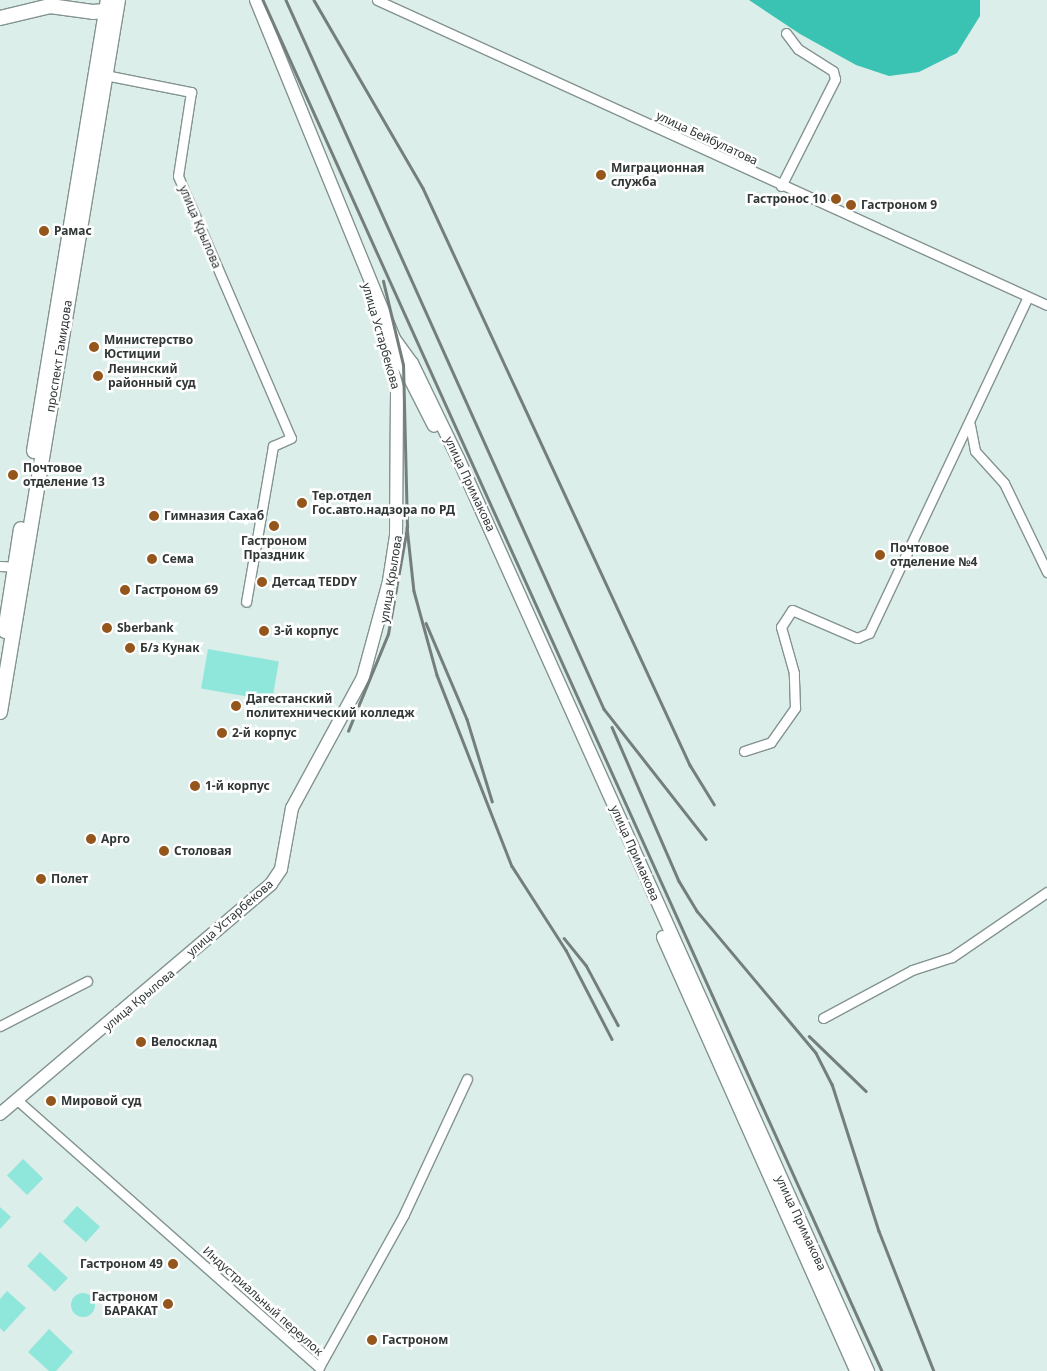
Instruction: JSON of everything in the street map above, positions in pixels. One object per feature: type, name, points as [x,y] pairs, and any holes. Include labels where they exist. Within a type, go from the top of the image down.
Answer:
[{"type":"main road","points":[[0,14],[52,0]]},
{"type":"main road","name":"улица Устарбекова","points":[[17,1100],[249,903],[281,869],[292,808],[347,712],[382,616],[396,536],[399,436],[396,345],[371,294],[249,0]]},
{"type":"main road","points":[[256,0],[396,345]]},
{"type":"main road","points":[[0,18],[50,6],[79,8],[112,6]]},
{"type":"main road","name":"проспект Гамидова","points":[[92,136],[106,75],[112,6]]},
{"type":"main road","name":"проспект Гамидова","points":[[0,662],[13,567],[92,136],[112,6]]},
{"type":"main road","name":"улица Примакова","points":[[396,345],[402,367],[496,560],[856,1371]]},
{"type":"main road","name":"улица Примакова","points":[[396,345],[462,467],[868,1371]]},
{"type":"main road","name":"улица Крылова","points":[[0,1115],[280,883],[289,867],[300,804],[367,678],[388,612],[403,486],[402,367]]},
{"type":"main road","name":"проспект Гамидова","points":[[0,712],[13,567]]},
{"type":"street","name":"улица Бейбулатова","points":[[378,0],[1026,298],[1047,305]]},
{"type":"street","points":[[781,186],[835,79],[833,72],[798,49],[786,33]]},
{"type":"street","name":"улица Крылова","points":[[106,75],[191,92],[178,176],[291,438],[273,446],[246,602]]},
{"type":"street","points":[[744,751],[771,742],[796,708],[794,673],[780,627],[792,610],[863,638],[970,425],[1026,298]]},
{"type":"street","points":[[970,425],[975,451],[997,472],[1047,572]]},
{"type":"street","points":[[823,1018],[912,970],[952,957],[1047,892]]},
{"type":"street","points":[[0,1026],[87,981]]},
{"type":"street","name":"Индустриальный переулок","points":[[17,1100],[319,1367],[404,1214],[467,1080]]},
{"type":"shaded area","points":[[749,0],[980,0],[980,16],[957,53],[919,72],[889,76],[856,65],[800,34]]},
{"type":"shaded area","points":[[208,649],[279,662],[272,701],[201,688]]},
{"type":"shaded area","points":[[23,1159],[43,1178],[27,1195],[7,1176]]},
{"type":"shaded area","points":[[77,1206],[100,1227],[86,1242],[63,1222]]},
{"type":"shaded area","points":[[0,1207],[11,1217],[0,1229]]},
{"type":"shaded area","points":[[40,1252],[68,1278],[55,1292],[27,1266]]},
{"type":"shaded area","points":[[7,1291],[26,1308],[4,1332],[0,1328],[0,1299]]},
{"type":"shaded area","points":[[83,1293],[92,1296],[95,1305],[92,1314],[83,1317],[74,1314],[71,1305],[74,1296]]},
{"type":"shaded area","points":[[49,1329],[73,1352],[56,1371],[49,1371],[28,1352]]},
{"type":"railway","points":[[263,0],[882,1371]]},
{"type":"railway","points":[[286,0],[604,709],[706,839]]},
{"type":"railway","points":[[314,0],[423,188],[690,765],[714,804]]},
{"type":"railway","points":[[348,731],[388,634],[407,527],[403,365],[383,281]]},
{"type":"railway","points":[[407,527],[414,591],[437,675],[512,866],[566,950],[612,1039]]},
{"type":"railway","points":[[426,623],[467,719],[492,801]]},
{"type":"railway","points":[[612,727],[679,881],[697,911],[816,1053],[832,1084],[879,1231],[934,1371]]},
{"type":"railway","points":[[564,938],[586,965],[618,1025]]},
{"type":"railway","points":[[809,1036],[866,1091]]},
{"type":"place","name":"Миграционная служба","points":[[601,175]]},
{"type":"place","name":"Гастронос 10","points":[[836,199]]},
{"type":"place","name":"Гастроном 9","points":[[851,205]]},
{"type":"place","name":"Рамас","points":[[44,231]]},
{"type":"place","name":"Министерство Юстиции","points":[[94,347]]},
{"type":"place","name":"Ленинский районный суд","points":[[98,376]]},
{"type":"place","name":"Почтовое отделение 13","points":[[13,475]]},
{"type":"place","name":"Тер.отдел Гос.авто.надзора по РД","points":[[302,503]]},
{"type":"place","name":"Гимназия Сахаб","points":[[154,516]]},
{"type":"place","name":"Гастроном Праздник","points":[[274,526]]},
{"type":"place","name":"Почтовое отделение №4","points":[[880,555]]},
{"type":"place","name":"Сема","points":[[152,559]]},
{"type":"place","name":"Детсад TEDDY","points":[[262,582]]},
{"type":"place","name":"Гастроном 69","points":[[125,590]]},
{"type":"place","name":"Sberbank","points":[[107,628]]},
{"type":"place","name":"3-й корпус","points":[[264,631]]},
{"type":"place","name":"Б/з Кунак","points":[[130,648]]},
{"type":"place","name":"Дагестанский политехнический колледж","points":[[236,706]]},
{"type":"place","name":"2-й корпус","points":[[222,733]]},
{"type":"place","name":"1-й корпус","points":[[195,786]]},
{"type":"place","name":"Арго","points":[[91,839]]},
{"type":"place","name":"Столовая","points":[[164,851]]},
{"type":"place","name":"Полет","points":[[41,879]]},
{"type":"place","name":"Велосклад","points":[[141,1042]]},
{"type":"place","name":"Мировой суд","points":[[51,1101]]},
{"type":"place","name":"Гастроном 49","points":[[173,1264]]},
{"type":"place","name":"Гастроном БАРАКАТ","points":[[168,1304]]},
{"type":"place","name":"Гастроном","points":[[372,1340]]}]
